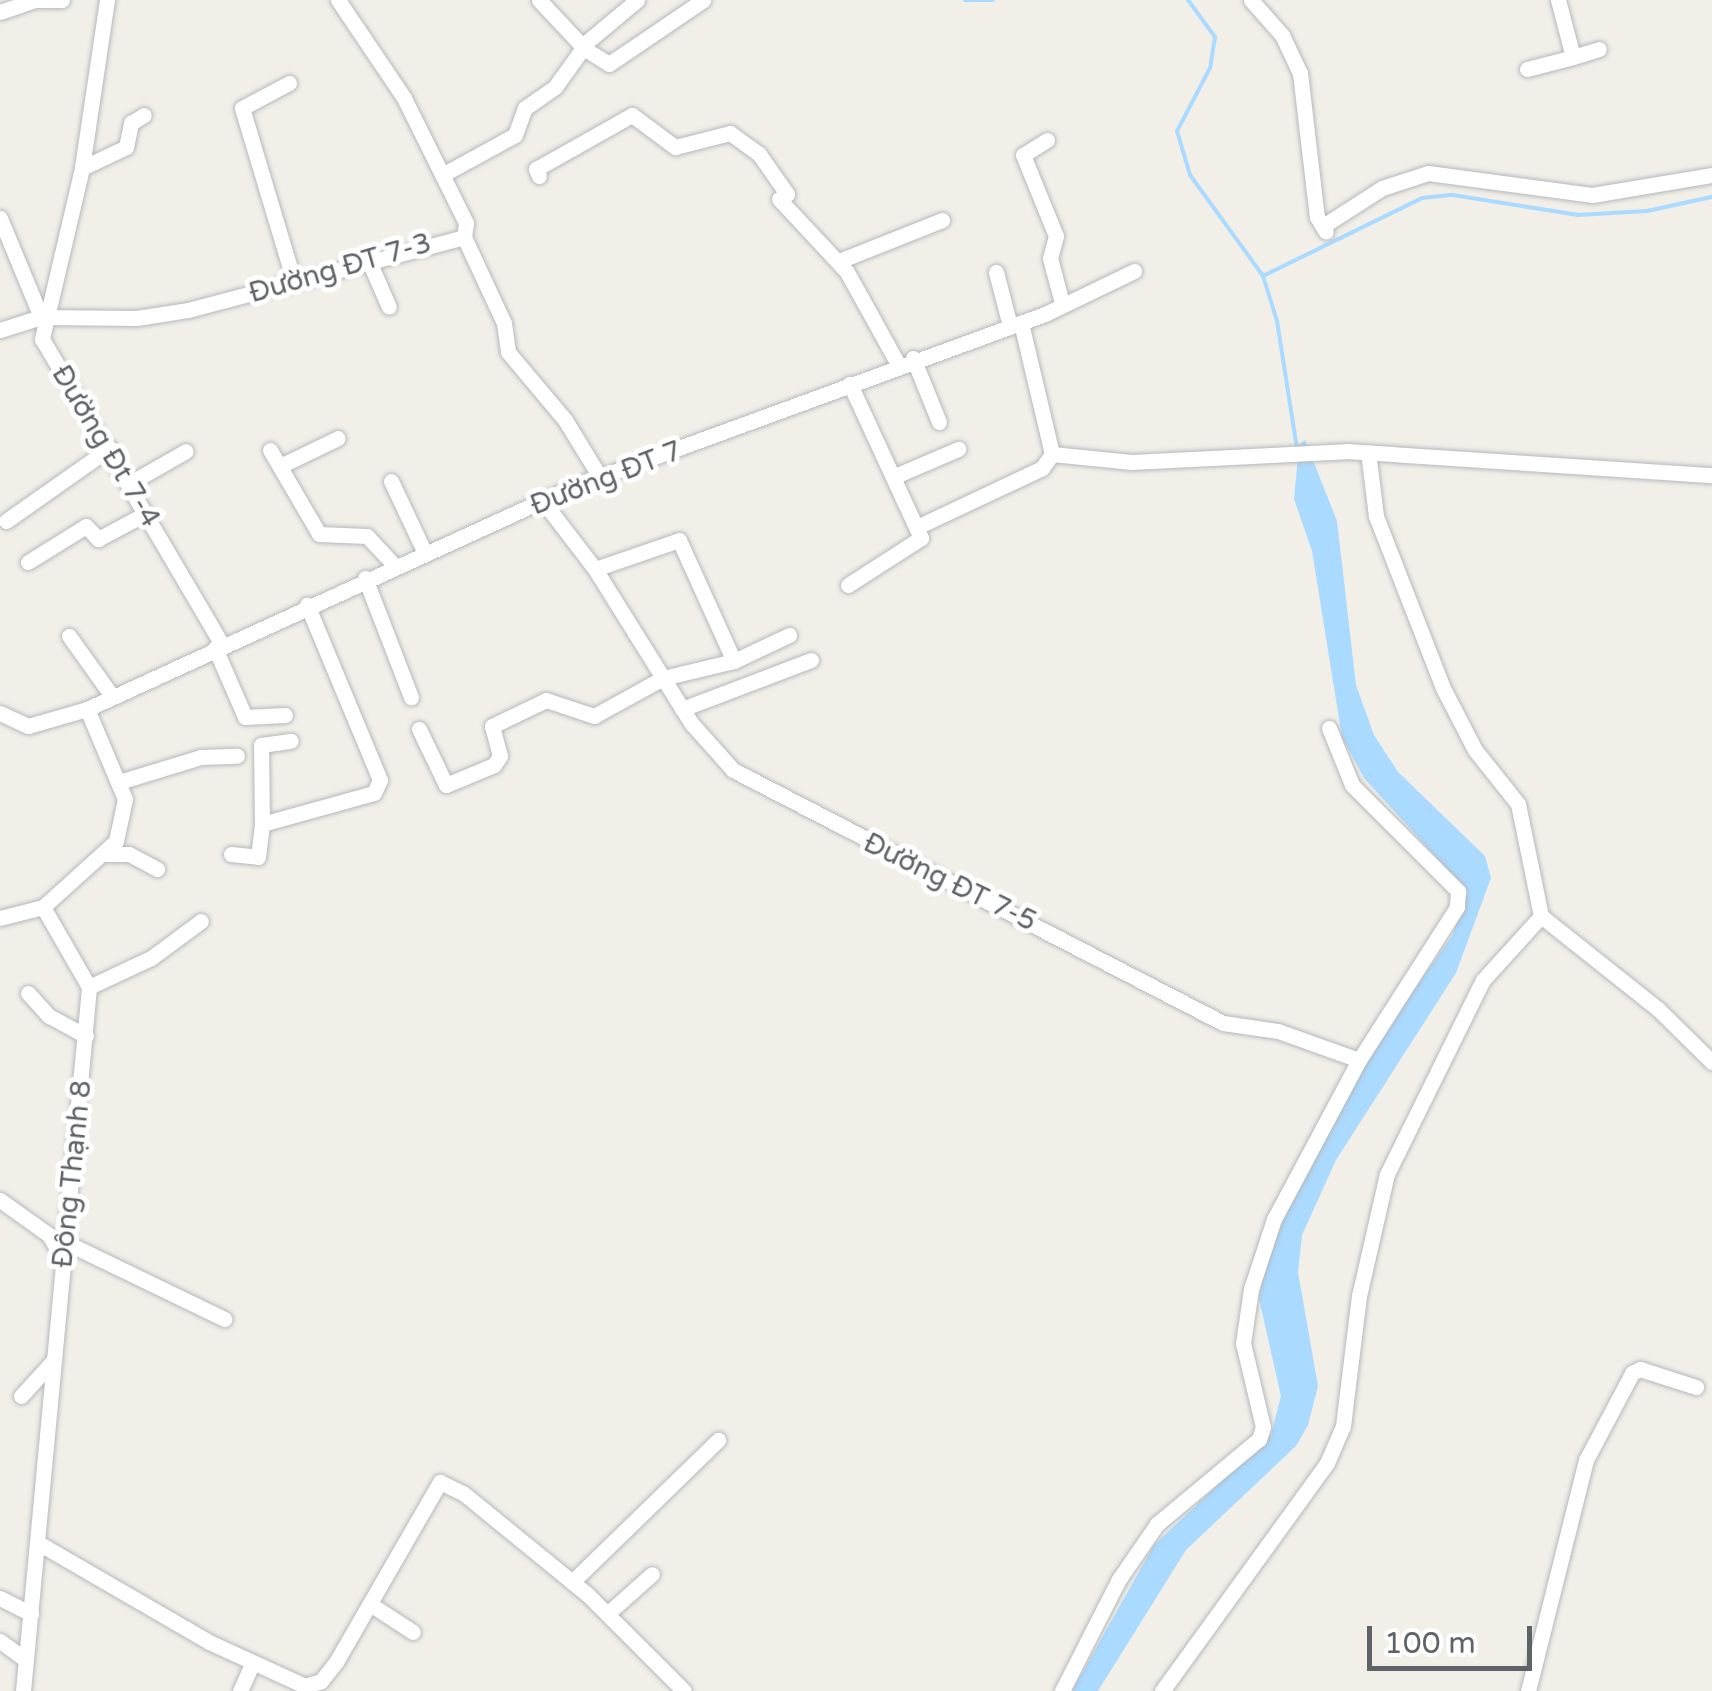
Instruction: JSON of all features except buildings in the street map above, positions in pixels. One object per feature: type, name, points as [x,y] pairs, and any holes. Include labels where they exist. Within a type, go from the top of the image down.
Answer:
[{"type":"street","points":[[0,12],[36,0],[62,0]]},
{"type":"street","name":"Đường Đt 7-4","points":[[107,0],[82,168],[42,339],[147,513],[218,646],[246,717],[285,715]]},
{"type":"street","points":[[338,0],[404,98],[466,223],[464,237]]},
{"type":"street","points":[[540,0],[584,49],[602,63],[617,62],[703,0]]},
{"type":"street","points":[[442,175],[515,135],[525,108],[555,87],[584,49],[637,0]]},
{"type":"street","points":[[1251,0],[1282,35],[1300,73],[1325,231],[1382,188],[1428,173],[1578,195],[1712,175]]},
{"type":"street","points":[[1558,0],[1573,57]]},
{"type":"street","points":[[1527,69],[1599,49]]},
{"type":"street","points":[[290,83],[242,108],[293,278]]},
{"type":"street","points":[[82,168],[126,147],[132,122],[144,114]]},
{"type":"street","points":[[539,176],[536,169],[632,115],[676,147],[730,132],[759,154],[783,196],[839,261],[905,361],[939,422]]},
{"type":"street","points":[[1048,140],[1023,155],[1056,236],[1050,258],[1062,303]]},
{"type":"street","points":[[0,218],[44,318]]},
{"type":"street","points":[[839,261],[942,220]]},
{"type":"street","name":"Đường ĐT 7-3","points":[[0,330],[44,318],[137,318],[464,237],[504,323],[508,352],[556,408],[600,477]]},
{"type":"street","points":[[368,259],[389,307]]},
{"type":"street","name":"Đường ĐT 7","points":[[0,713],[28,726],[88,709],[307,604],[542,500],[751,427],[905,361],[1016,325],[1134,271]]},
{"type":"street","points":[[996,272],[1016,325],[1052,454]]},
{"type":"street","points":[[848,585],[921,538],[896,476],[850,384]]},
{"type":"street","points":[[280,466],[338,438]]},
{"type":"street","points":[[6,521],[110,448]]},
{"type":"street","points":[[130,483],[186,450]]},
{"type":"street","points":[[270,450],[319,534],[367,536],[394,565]]},
{"type":"street","points":[[896,476],[958,450]]},
{"type":"street","points":[[1052,454],[1132,462],[1346,451],[1712,475]]},
{"type":"street","points":[[1368,452],[1376,516],[1443,688],[1475,750],[1518,804],[1541,916],[1712,1062]]},
{"type":"street","points":[[919,526],[1042,468],[1052,454]]},
{"type":"street","points":[[391,481],[424,551]]},
{"type":"street","name":"Đường ĐT 7-5","points":[[542,500],[595,569],[682,709],[733,770],[1223,1022],[1293,1036],[1359,1060]]},
{"type":"street","points":[[28,562],[86,526],[98,539],[147,513]]},
{"type":"street","points":[[595,569],[679,540],[734,660]]},
{"type":"street","points":[[365,578],[410,697]]},
{"type":"street","points":[[262,824],[374,794],[380,780],[307,604]]},
{"type":"street","points":[[419,728],[434,770],[446,785],[494,765],[500,756],[492,726],[510,716],[552,698],[583,718],[594,716],[664,678],[734,660],[789,635]]},
{"type":"street","points":[[69,636],[112,696]]},
{"type":"street","points":[[682,709],[810,660]]},
{"type":"street","points":[[0,918],[43,907],[106,854],[123,813],[118,782],[88,709]]},
{"type":"street","points":[[1062,1691],[1119,1579],[1157,1524],[1259,1439],[1264,1427],[1243,1343],[1251,1289],[1274,1219],[1359,1060],[1457,907],[1458,891],[1370,808],[1352,785],[1329,728]]},
{"type":"street","points":[[231,854],[258,856],[262,824],[260,744],[292,741]]},
{"type":"street","points":[[118,782],[201,757],[237,756]]},
{"type":"street","points":[[106,854],[129,854],[156,869]]},
{"type":"street","points":[[43,907],[89,987],[151,958],[201,921]]},
{"type":"street","points":[[1162,1691],[1327,1463],[1343,1426],[1359,1296],[1388,1174],[1483,980],[1541,916]]},
{"type":"street","name":"Đông Thạnh 8","points":[[23,1691],[40,1544],[53,1361],[89,987]]},
{"type":"street","points":[[28,992],[48,1016],[86,1036]]},
{"type":"street","points":[[0,1200],[50,1235],[64,1250],[224,1319]]},
{"type":"street","points":[[21,1396],[53,1361]]},
{"type":"street","points":[[1528,1691],[1586,1460],[1632,1374],[1640,1368],[1696,1387]]},
{"type":"street","points":[[572,1582],[718,1440]]},
{"type":"street","points":[[40,1544],[283,1681],[317,1689],[440,1482],[572,1582],[684,1691]]},
{"type":"street","points":[[607,1614],[652,1574]]},
{"type":"street","points":[[0,1598],[31,1614]]},
{"type":"street","points":[[370,1604],[413,1632]]},
{"type":"street","points":[[0,1641],[26,1660]]},
{"type":"street","points":[[240,1691],[252,1664]]},
{"type":"water","points":[[1305,440],[1337,521],[1356,685],[1374,735],[1398,772],[1485,856],[1491,878],[1456,973],[1336,1160],[1302,1235],[1298,1272],[1318,1386],[1308,1425],[1296,1446],[1186,1550],[1098,1691],[1072,1691],[1154,1545],[1271,1435],[1281,1396],[1259,1299],[1267,1248],[1380,1038],[1452,936],[1468,892],[1364,778],[1342,737],[1312,551],[1294,499],[1299,445]]},
{"type":"waterway","points":[[965,0],[993,0]]},
{"type":"waterway","points":[[1188,0],[1215,37],[1210,68],[1177,131],[1190,175],[1263,276],[1277,321],[1297,448]]},
{"type":"waterway","points":[[1263,276],[1422,198],[1453,195],[1578,215],[1647,211],[1712,197]]}]
